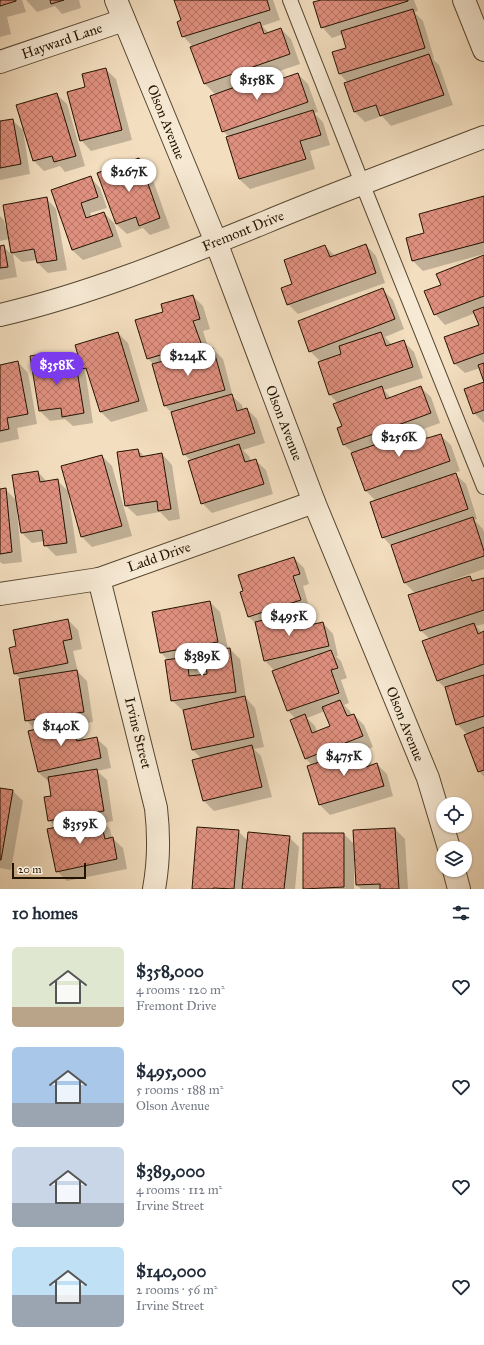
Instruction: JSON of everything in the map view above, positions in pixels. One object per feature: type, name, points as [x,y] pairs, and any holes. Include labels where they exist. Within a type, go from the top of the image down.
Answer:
[{"type":"street","name":"Olson Avenue","points":[[116,0],[216,242],[314,502],[428,778],[446,841]]},
{"type":"street","points":[[464,0],[484,50]]},
{"type":"street","name":"Hayward Lane","points":[[0,62],[124,20]]},
{"type":"street","name":"Fremont Drive","points":[[0,315],[31,308],[90,289],[216,242],[362,183],[484,137]]},
{"type":"street","name":"Ladd Drive","points":[[0,594],[98,579],[314,502]]},
{"type":"street","name":"Irvine Street","points":[[98,579],[156,808],[159,830],[154,889]]},
{"type":"street","points":[[456,877],[459,889]]},
{"type":"lane","points":[[290,0],[484,487]]},
{"type":"building","points":[[0,0],[16,0],[16,1],[0,6]]},
{"type":"building","points":[[50,0],[64,0],[51,4]]},
{"type":"building","points":[[174,0],[267,0],[270,10],[182,37],[177,22],[181,20]]},
{"type":"building","points":[[321,0],[408,1],[321,28],[313,2]]},
{"type":"building","points":[[413,9],[425,48],[339,74],[332,52],[346,48],[341,31]]},
{"type":"building","points":[[260,22],[264,34],[281,28],[290,54],[204,84],[190,47]]},
{"type":"building","points":[[429,54],[444,95],[380,116],[376,105],[354,112],[344,83]]},
{"type":"building","points":[[106,68],[122,130],[80,141],[67,92],[85,87],[82,74]]},
{"type":"building","points":[[298,73],[308,102],[222,132],[210,96],[260,78],[263,85]]},
{"type":"building","points":[[57,93],[76,156],[54,162],[52,156],[33,161],[16,105]]},
{"type":"building","points":[[313,110],[321,135],[300,141],[306,159],[239,179],[226,137]]},
{"type":"building","points":[[13,119],[21,164],[0,168],[0,121]]},
{"type":"building","points":[[139,158],[160,218],[139,226],[136,217],[116,224],[97,173]]},
{"type":"building","points":[[91,176],[98,197],[81,203],[86,218],[104,212],[113,236],[72,250],[51,190]]},
{"type":"building","points":[[484,196],[484,242],[412,261],[406,238],[424,233],[419,214]]},
{"type":"building","points":[[47,197],[57,260],[37,263],[34,249],[11,253],[3,205]]},
{"type":"building","points":[[366,244],[376,273],[287,305],[281,288],[292,284],[284,260],[325,245],[330,257]]},
{"type":"building","points":[[4,245],[8,267],[0,268],[0,246]]},
{"type":"building","points":[[484,255],[484,296],[434,315],[424,291],[441,285],[436,274]]},
{"type":"building","points":[[383,288],[395,319],[309,352],[298,321]]},
{"type":"building","points":[[193,295],[200,319],[193,321],[201,343],[147,359],[135,320],[163,312],[161,304]]},
{"type":"building","points":[[484,307],[484,353],[454,364],[444,337],[479,325],[473,311]]},
{"type":"building","points":[[118,332],[139,401],[100,412],[86,368],[82,369],[75,345]]},
{"type":"building","points":[[381,332],[386,346],[404,340],[413,367],[329,395],[318,362],[341,354],[339,346]]},
{"type":"building","points":[[213,348],[225,390],[164,406],[152,364]]},
{"type":"building","points":[[43,354],[44,363],[75,358],[84,413],[62,417],[61,408],[39,411],[30,356]]},
{"type":"building","points":[[18,361],[28,414],[7,418],[9,429],[0,431],[0,365]]},
{"type":"building","points":[[484,363],[484,382],[478,365]]},
{"type":"building","points":[[484,382],[484,410],[473,414],[464,389]]},
{"type":"building","points":[[382,386],[386,399],[421,386],[431,413],[343,445],[337,428],[342,426],[333,404]]},
{"type":"building","points":[[232,394],[237,411],[247,408],[255,433],[183,455],[171,412]]},
{"type":"building","points":[[420,429],[424,439],[441,434],[450,461],[365,491],[351,453]]},
{"type":"building","points":[[239,444],[245,462],[256,459],[264,484],[201,504],[188,461]]},
{"type":"building","points":[[138,449],[140,457],[162,453],[171,509],[158,511],[157,501],[125,506],[117,452]]},
{"type":"building","points":[[102,455],[122,526],[81,537],[61,466]]},
{"type":"building","points":[[38,471],[40,482],[58,479],[67,543],[44,546],[42,530],[21,533],[12,475]]},
{"type":"building","points":[[456,473],[468,509],[382,538],[370,502]]},
{"type":"building","points":[[6,488],[12,552],[0,554],[0,489]]},
{"type":"building","points":[[473,517],[484,551],[484,556],[404,583],[391,545]]},
{"type":"building","points":[[294,557],[300,574],[293,576],[301,600],[248,617],[240,592],[243,591],[238,575]]},
{"type":"building","points":[[470,576],[472,581],[484,578],[484,610],[420,631],[408,595]]},
{"type":"building","points":[[210,601],[218,642],[160,653],[152,612]]},
{"type":"building","points":[[297,612],[301,627],[323,622],[329,646],[264,661],[255,622]]},
{"type":"building","points":[[68,619],[72,639],[63,641],[68,663],[14,674],[9,648],[16,646],[13,630]]},
{"type":"building","points":[[474,623],[478,634],[484,631],[484,664],[437,681],[422,641]]},
{"type":"building","points":[[230,648],[236,692],[171,701],[165,660],[187,657],[189,676],[207,674],[204,651]]},
{"type":"building","points":[[331,650],[338,668],[331,670],[339,693],[287,711],[272,671]]},
{"type":"building","points":[[77,670],[84,712],[25,721],[19,679]]},
{"type":"building","points":[[484,675],[484,716],[456,725],[445,687]]},
{"type":"building","points":[[245,696],[254,737],[192,750],[183,710]]},
{"type":"building","points":[[340,700],[347,716],[354,714],[363,736],[305,759],[290,720],[305,714],[312,733],[330,726],[322,707]]},
{"type":"building","points":[[72,721],[77,741],[97,737],[101,758],[38,772],[28,731]]},
{"type":"building","points":[[484,727],[484,770],[478,772],[464,735]]},
{"type":"building","points":[[252,745],[262,787],[203,801],[192,760]]},
{"type":"building","points":[[360,749],[366,767],[377,763],[384,786],[319,805],[307,766]]},
{"type":"building","points":[[97,769],[104,811],[48,821],[44,797],[51,796],[48,777]]},
{"type":"building","points":[[0,788],[13,790],[1,860],[0,860]]},
{"type":"building","points":[[100,818],[105,839],[113,837],[117,859],[56,872],[47,829]]},
{"type":"building","points":[[197,827],[239,830],[234,889],[192,889]]},
{"type":"building","points":[[395,828],[399,889],[380,889],[380,884],[356,885],[353,830]]},
{"type":"building","points":[[248,832],[290,836],[284,889],[242,889]]},
{"type":"building","points":[[303,833],[344,833],[344,887],[303,889]]}]
